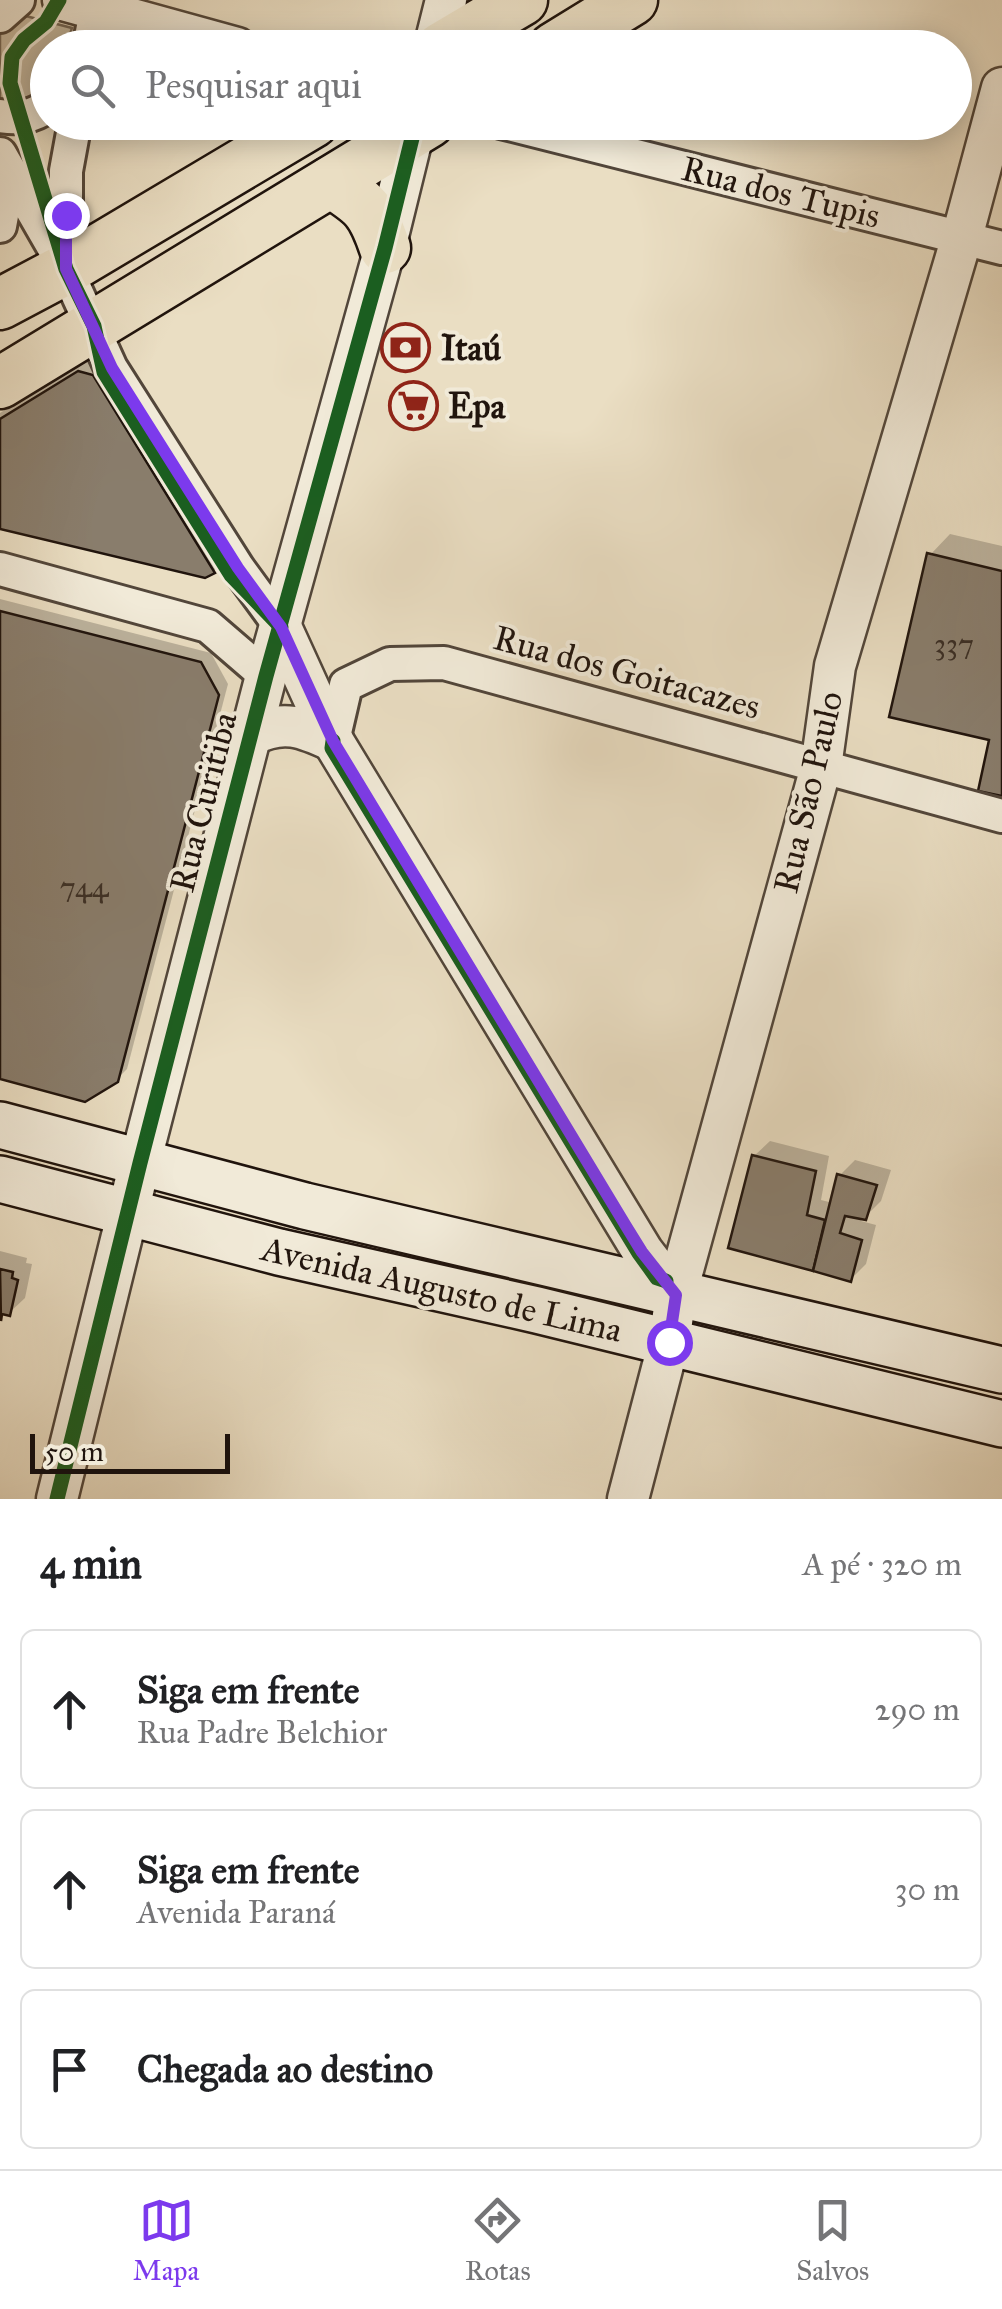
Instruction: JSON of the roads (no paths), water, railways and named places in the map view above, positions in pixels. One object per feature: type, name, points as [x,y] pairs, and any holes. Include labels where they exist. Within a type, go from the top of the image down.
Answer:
[{"type":"main road","points":[[469,30],[522,0]]},
{"type":"main road","points":[[583,30],[632,0]]},
{"type":"main road","points":[[0,304],[283,140]]},
{"type":"main road","points":[[0,383],[397,140]]},
{"type":"main road","points":[[331,182],[360,200],[370,212],[385,248]]},
{"type":"main road","name":"Avenida Augusto de Lima","points":[[0,1125],[305,1206],[1002,1370]]},
{"type":"main road","name":"Avenida Augusto de Lima","points":[[0,1178],[278,1252],[1002,1424]]},
{"type":"street","points":[[0,16],[18,0]]},
{"type":"street","points":[[440,30],[446,0]]},
{"type":"street","points":[[85,30],[86,3],[177,30]]},
{"type":"street","name":"Rua São Paulo","points":[[628,1499],[669,1342],[676,1295],[820,766],[835,666],[962,238],[1002,88]]},
{"type":"street","points":[[0,116],[30,115]]},
{"type":"street","points":[[66,269],[66,171],[72,140]]},
{"type":"street","name":"Rua Curitiba","points":[[57,1499],[266,676],[416,140]]},
{"type":"street","name":"Rua dos Tupis","points":[[573,140],[1002,248]]},
{"type":"street","points":[[5,163],[94,326],[121,361],[248,559],[333,741],[634,1239],[676,1295]]},
{"type":"street","points":[[0,226],[5,163]]},
{"type":"street","points":[[0,569],[208,626],[266,676]]},
{"type":"street","name":"Rua dos Goitacazes","points":[[333,741],[346,685],[390,664],[444,663],[1002,816]]},
{"type":"street","points":[[252,736],[267,728],[288,725],[333,741]]},
{"type":"place","name":"Itaú","points":[[406,348]]},
{"type":"place","name":"Epa","points":[[413,406]]}]
